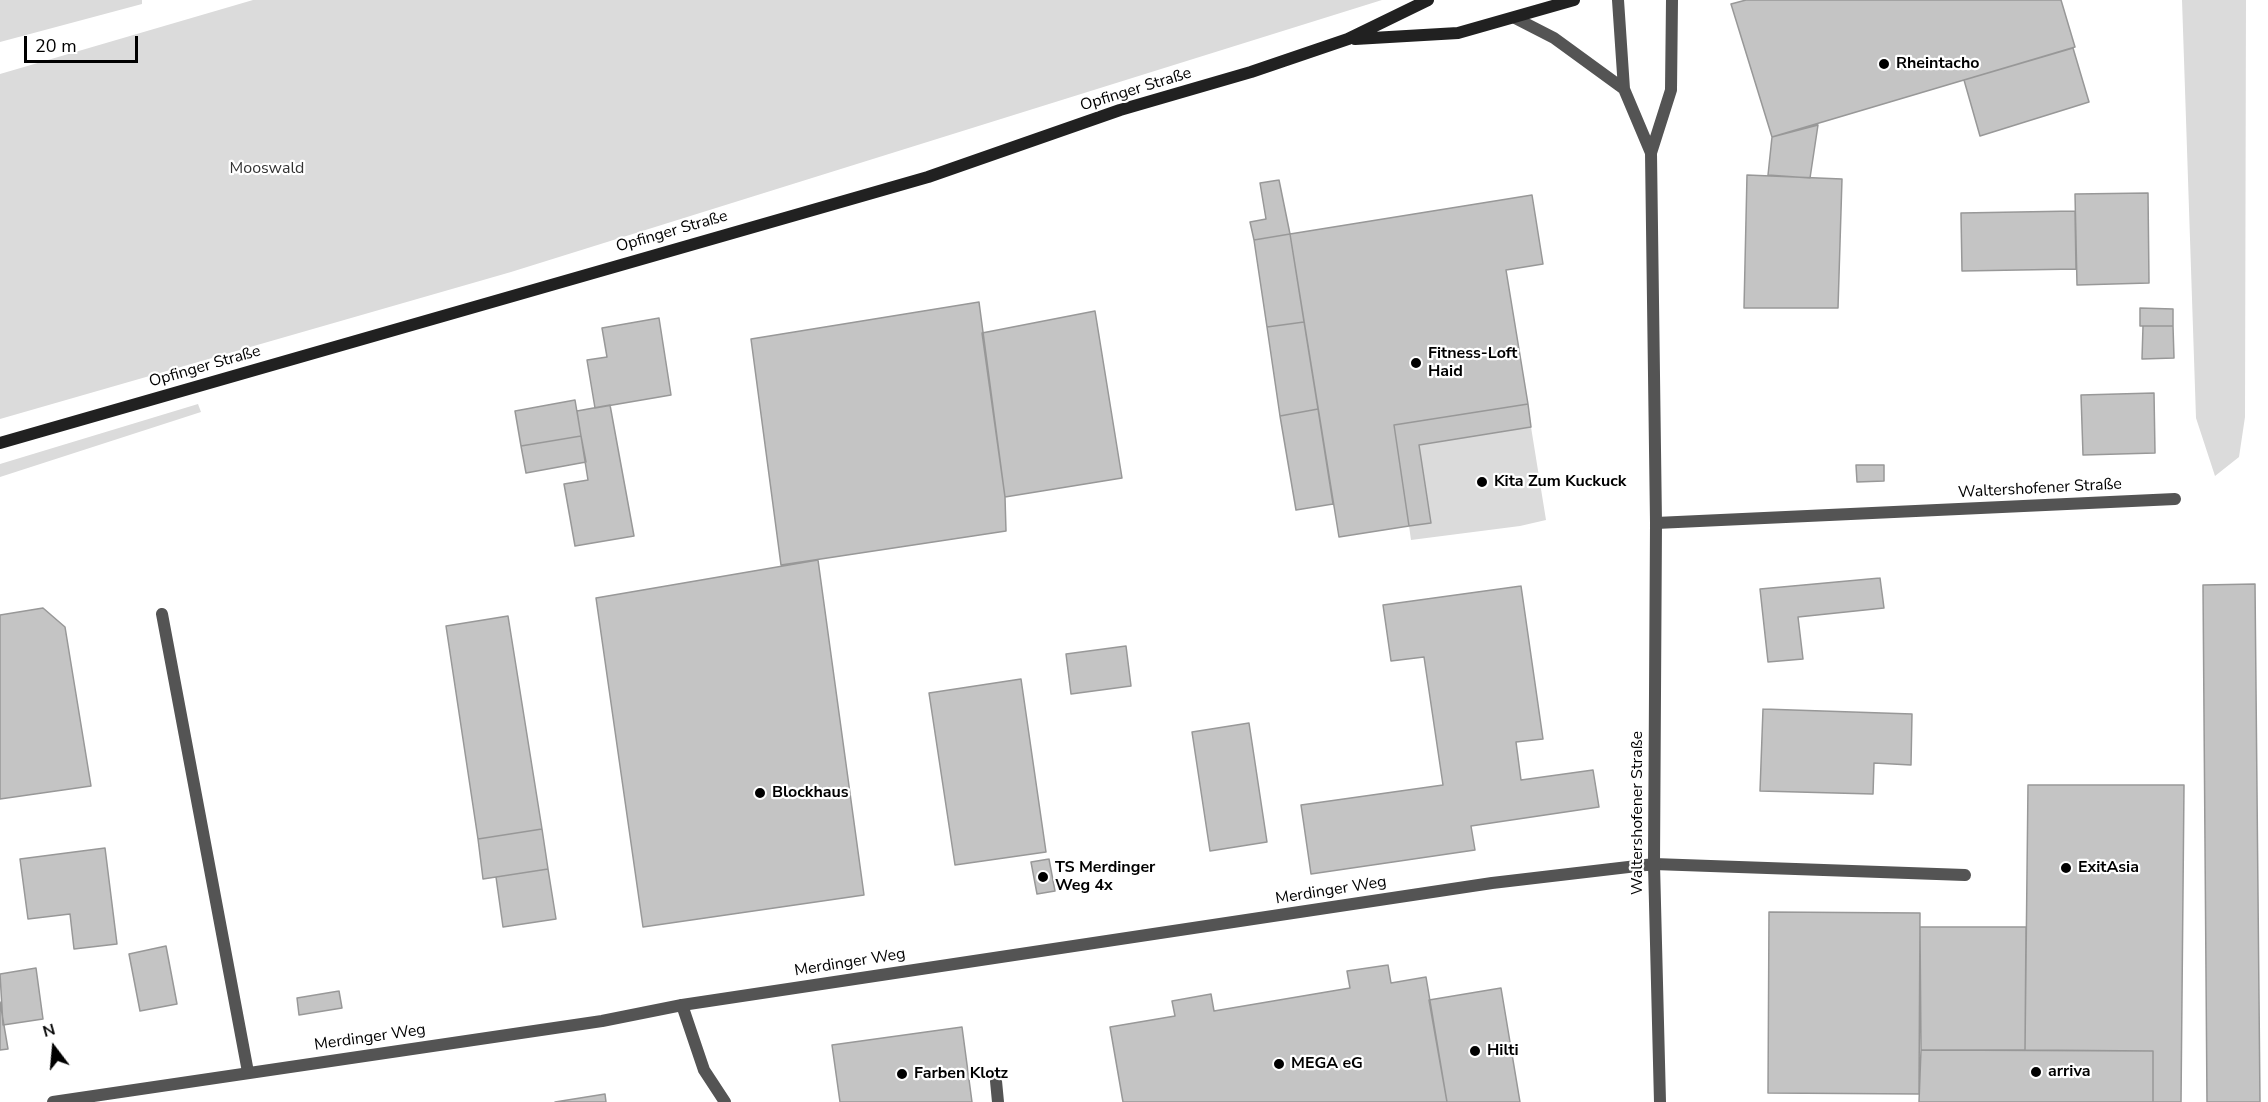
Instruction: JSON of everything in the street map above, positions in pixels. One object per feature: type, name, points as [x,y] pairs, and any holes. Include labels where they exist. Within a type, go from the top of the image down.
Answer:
[{"type":"main road","name":"Opfinger Straße","points":[[0,443],[928,177],[1120,110],[1251,72],[1348,39],[1428,0]]},
{"type":"main road","name":"Opfinger Straße","points":[[1348,39],[1458,33],[1574,0]]},
{"type":"street","name":"Waltershofener Straße","points":[[1618,0],[1624,89],[1651,153]]},
{"type":"street","name":"Waltershofener Straße","points":[[1660,1102],[1654,864],[1656,523],[1651,153],[1671,90],[1672,0]]},
{"type":"street","points":[[1515,18],[1554,38],[1624,89]]},
{"type":"street","name":"Waltershofener Straße","points":[[1656,523],[2175,499]]},
{"type":"street","points":[[162,614],[249,1072]]},
{"type":"street","name":"Merdinger Weg","points":[[53,1102],[602,1021],[682,1005],[1481,885],[1654,864],[1965,875]]},
{"type":"street","points":[[682,1005],[704,1070],[725,1102]]},
{"type":"street","points":[[996,1081],[998,1102]]},
{"type":"green space","points":[[0,0],[142,0],[142,4],[0,42]]},
{"type":"green space","name":"Mooswald","points":[[253,0],[1382,0],[511,272],[0,419],[0,74]]},
{"type":"green space","points":[[2182,0],[2246,0],[2245,417],[2239,457],[2215,476],[2196,418]]},
{"type":"green space","points":[[198,404],[201,412],[0,477],[0,464]]},
{"type":"green space","name":"Kita Zum Kuckuck","points":[[1531,427],[1546,520],[1520,526],[1411,540],[1409,526],[1431,522],[1419,445]]},
{"type":"building","name":"Rheintacho","points":[[1746,0],[2061,0],[2075,47],[1772,137],[1731,4]]},
{"type":"building","points":[[2073,48],[2089,102],[1980,136],[1964,80]]},
{"type":"building","points":[[1818,125],[1810,178],[1768,175],[1772,137]]},
{"type":"building","points":[[1747,175],[1842,179],[1838,308],[1744,308]]},
{"type":"building","points":[[1279,180],[1290,234],[1254,240],[1250,222],[1266,219],[1260,183]]},
{"type":"building","points":[[2148,193],[2149,283],[2077,285],[2075,194]]},
{"type":"building","name":"Fitness-Loft Haid","points":[[1532,195],[1543,264],[1506,270],[1528,404],[1394,425],[1409,526],[1339,537],[1290,234]]},
{"type":"building","points":[[2075,211],[2076,269],[1962,271],[1961,213]]},
{"type":"building","points":[[1290,234],[1304,322],[1267,327],[1254,240]]},
{"type":"building","points":[[979,302],[1005,497],[1006,531],[781,565],[751,339]]},
{"type":"building","points":[[2140,308],[2173,309],[2173,326],[2140,326]]},
{"type":"building","points":[[1095,311],[1122,478],[1005,497],[982,333]]},
{"type":"building","points":[[659,318],[671,395],[595,408],[587,360],[607,357],[602,328]]},
{"type":"building","points":[[1304,322],[1318,409],[1280,416],[1267,327]]},
{"type":"building","points":[[2143,326],[2173,326],[2174,358],[2142,359]]},
{"type":"building","points":[[2154,393],[2155,453],[2083,455],[2081,395]]},
{"type":"building","points":[[575,400],[581,436],[521,446],[515,411]]},
{"type":"building","points":[[1528,404],[1531,427],[1419,445],[1431,523],[1409,526],[1394,425]]},
{"type":"building","points":[[610,405],[634,536],[575,546],[564,484],[588,480],[577,411]]},
{"type":"building","points":[[1318,409],[1333,504],[1296,510],[1280,416]]},
{"type":"building","points":[[581,436],[586,462],[526,473],[521,446]]},
{"type":"building","points":[[1856,465],[1884,465],[1884,481],[1857,482]]},
{"type":"building","points":[[818,560],[864,895],[643,927],[596,598]]},
{"type":"building","points":[[1880,578],[1884,608],[1798,617],[1803,659],[1768,662],[1760,589]]},
{"type":"building","points":[[2255,584],[2260,1102],[2207,1102],[2203,585]]},
{"type":"building","points":[[1521,586],[1543,739],[1516,742],[1521,780],[1593,770],[1599,807],[1471,826],[1475,850],[1311,874],[1301,805],[1443,785],[1424,657],[1391,661],[1383,605]]},
{"type":"building","points":[[43,608],[65,627],[91,786],[0,799],[0,615]]},
{"type":"building","points":[[508,616],[542,829],[478,839],[446,626]]},
{"type":"building","points":[[1126,646],[1131,686],[1071,694],[1066,654]]},
{"type":"building","points":[[1021,679],[1046,852],[955,865],[929,693]]},
{"type":"building","points":[[1763,709],[1912,714],[1911,765],[1874,763],[1873,794],[1760,791]]},
{"type":"building","points":[[1249,723],[1267,842],[1210,851],[1192,732]]},
{"type":"building","points":[[2028,785],[2184,785],[2181,1102],[2153,1102],[2153,1051],[2025,1050]]},
{"type":"building","points":[[542,829],[548,869],[483,879],[478,839]]},
{"type":"building","points":[[105,848],[117,944],[74,949],[70,914],[28,919],[20,859]]},
{"type":"building","name":"TS Merdinger Weg 4x","points":[[1049,859],[1055,891],[1037,894],[1031,862]]},
{"type":"building","points":[[548,869],[556,919],[503,927],[496,877]]},
{"type":"building","points":[[1769,912],[1920,913],[1919,1094],[1768,1093]]},
{"type":"building","points":[[1920,927],[2026,927],[2025,1050],[1921,1050]]},
{"type":"building","points":[[166,946],[177,1004],[140,1011],[129,954]]},
{"type":"building","name":"MEGA eG","points":[[1388,965],[1391,983],[1426,977],[1447,1102],[1123,1102],[1110,1027],[1175,1016],[1172,1001],[1211,994],[1214,1011],[1350,988],[1347,971]]},
{"type":"building","points":[[36,968],[43,1019],[3,1025],[0,974]]},
{"type":"building","name":"Hilti","points":[[1501,988],[1520,1102],[1447,1102],[1429,1000]]},
{"type":"building","points":[[339,991],[342,1008],[299,1015],[297,998]]},
{"type":"building","points":[[0,1002],[8,1049],[0,1050]]},
{"type":"building","name":"Farben Klotz","points":[[962,1027],[972,1102],[840,1102],[832,1045]]},
{"type":"building","name":"arriva","points":[[1921,1050],[2153,1051],[2153,1102],[1919,1102]]},
{"type":"building","points":[[605,1094],[606,1102],[555,1102]]},
{"type":"place","name":"Rheintacho","points":[[1884,64]]},
{"type":"place","name":"Fitness-Loft Haid","points":[[1416,363]]},
{"type":"place","name":"Kita Zum Kuckuck","points":[[1482,482]]},
{"type":"place","name":"Blockhaus","points":[[760,793]]},
{"type":"place","name":"ExitAsia","points":[[2066,868]]},
{"type":"place","name":"TS Merdinger Weg 4x","points":[[1043,877]]},
{"type":"place","name":"Hilti","points":[[1475,1051]]},
{"type":"place","name":"MEGA eG","points":[[1279,1064]]},
{"type":"place","name":"arriva","points":[[2036,1072]]},
{"type":"place","name":"Farben Klotz","points":[[902,1074]]}]
